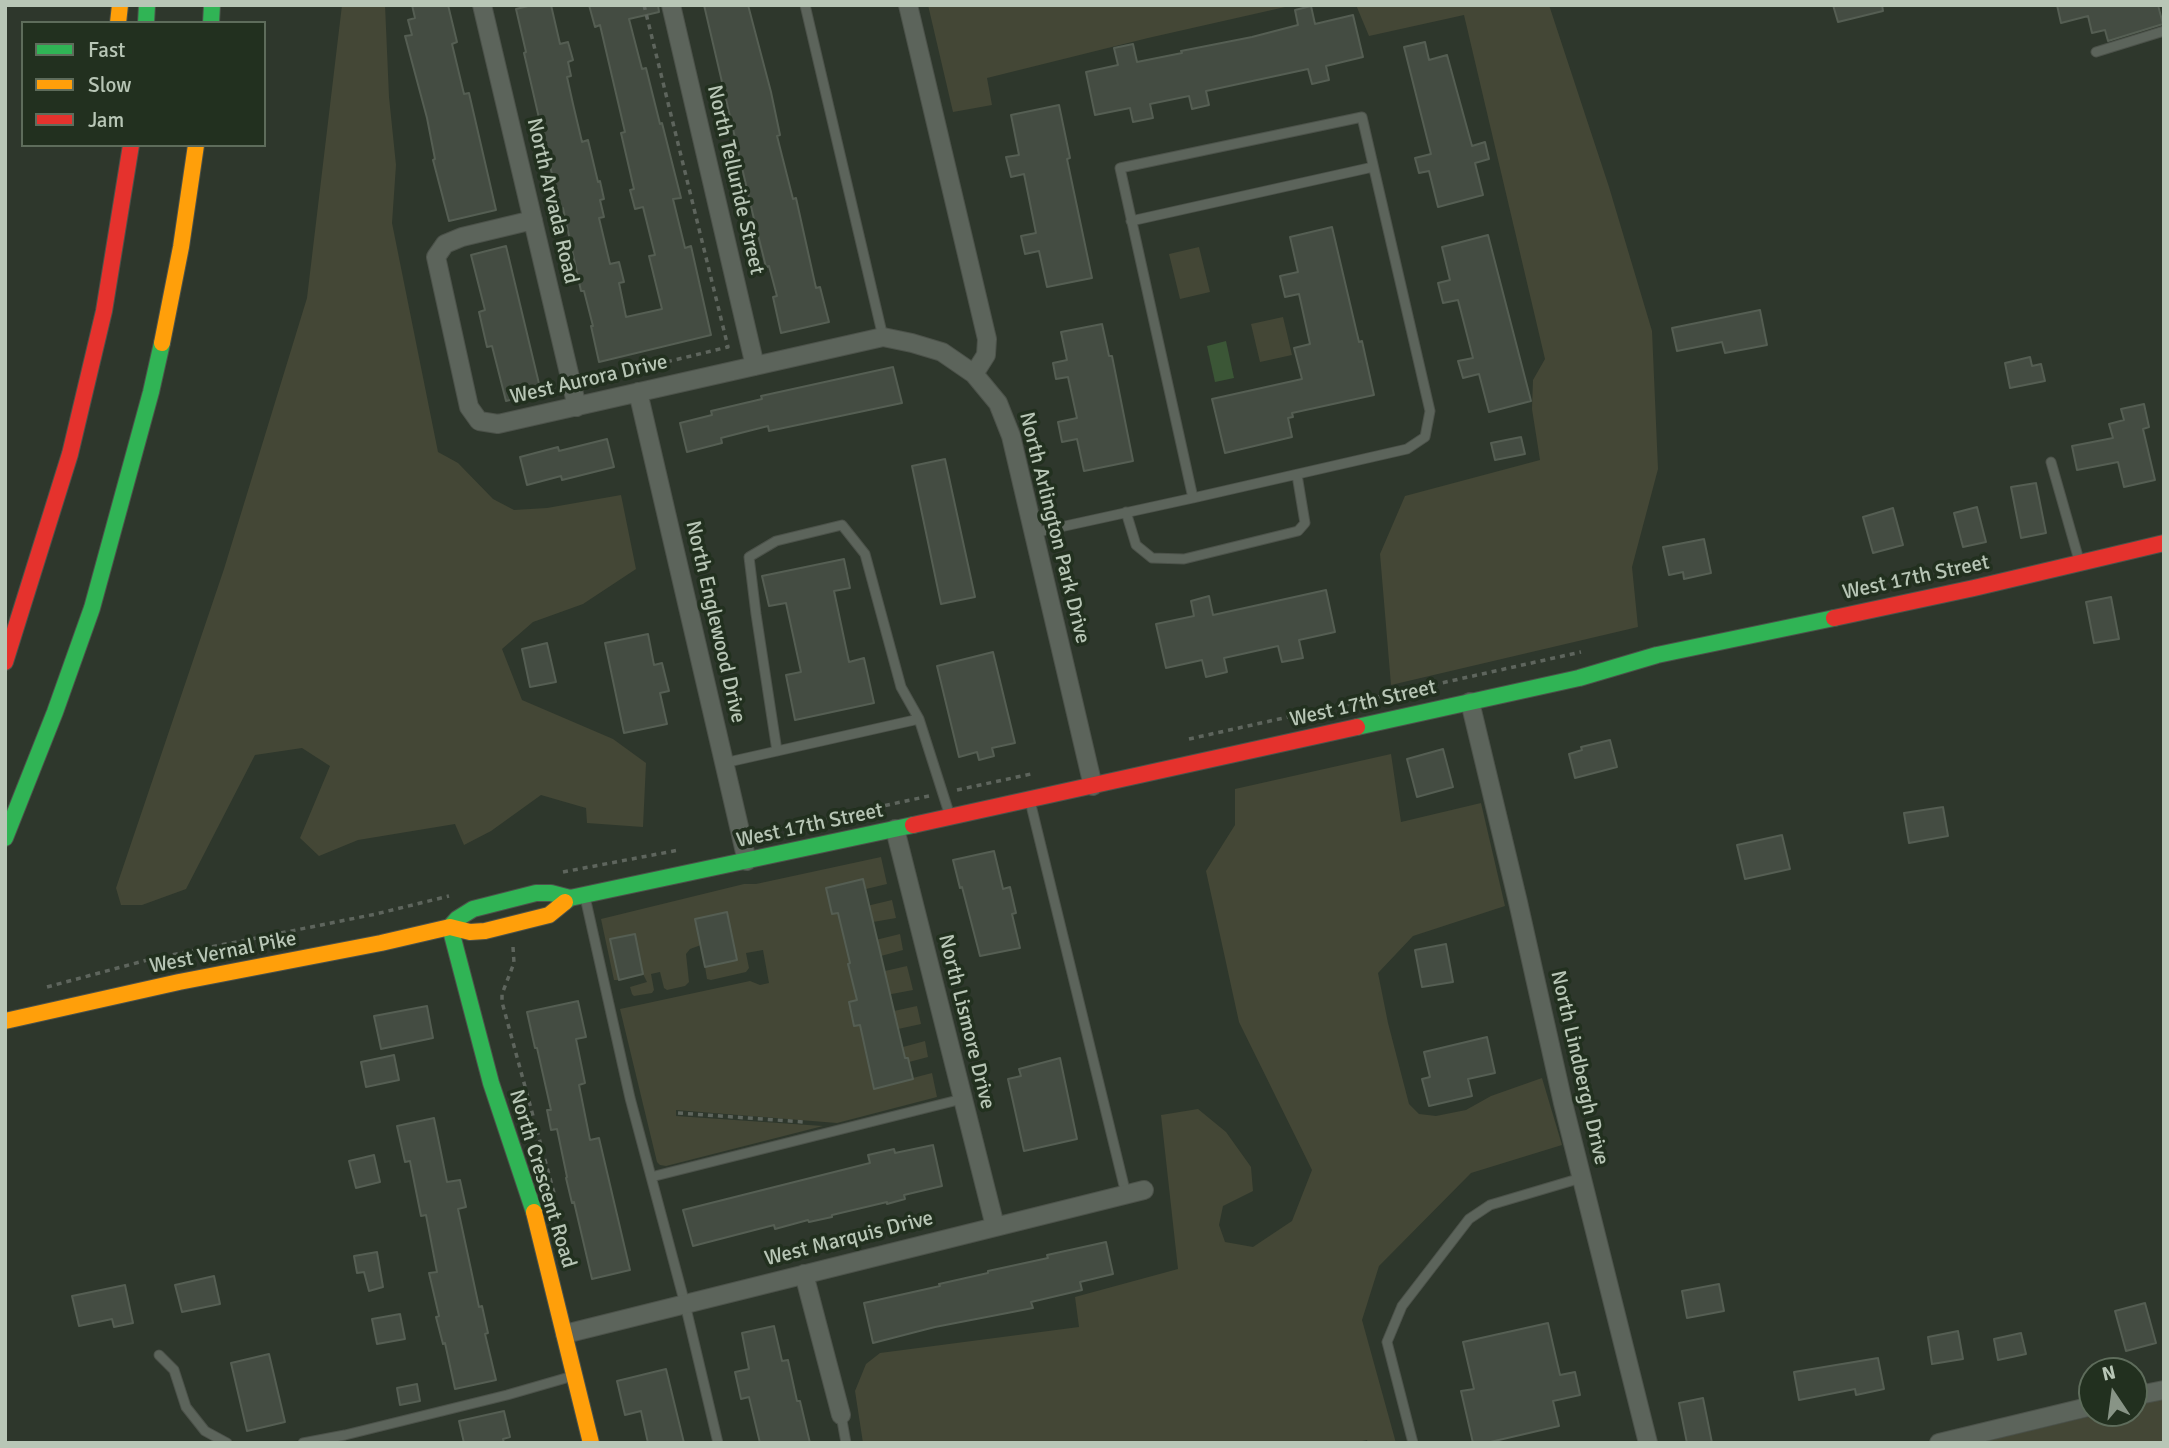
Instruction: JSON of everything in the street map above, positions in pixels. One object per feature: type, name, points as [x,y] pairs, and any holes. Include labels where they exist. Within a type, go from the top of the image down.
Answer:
[{"type":"main road","points":[[5,663],[70,454],[104,311],[131,147]]},
{"type":"main road","points":[[5,838],[55,712],[92,608],[130,471],[151,392],[171,296],[196,147]]},
{"type":"main road","points":[[112,159],[117,239]]},
{"type":"main road","name":"West 17th Street","points":[[450,927],[479,932],[542,918],[578,897],[1579,678],[1657,655],[1974,588],[2164,544]]},
{"type":"main road","name":"West 17th Street","points":[[450,927],[473,909],[536,893],[578,897]]},
{"type":"main road","name":"West Vernal Pike","points":[[5,1021],[178,982],[450,927]]},
{"type":"main road","name":"North Crescent Road","points":[[450,927],[491,1083],[535,1214],[591,1443]]},
{"type":"street","name":"North Arvada Road","points":[[482,5],[578,407]]},
{"type":"street","name":"North Telluride Street","points":[[671,5],[755,366]]},
{"type":"street","points":[[908,5],[986,339],[986,355],[974,374]]},
{"type":"street","name":"West Aurora Drive","points":[[533,220],[462,237],[445,244],[436,257],[469,405],[479,421],[498,425],[883,337],[942,352],[974,374]]},
{"type":"street","name":"North Arlington Park Drive","points":[[974,374],[998,403],[1006,419],[1093,786]]},
{"type":"street","name":"North Englewood Drive","points":[[638,393],[747,861]]},
{"type":"street","name":"North Lindbergh Drive","points":[[1470,702],[1581,1178],[1647,1443]]},
{"type":"street","name":"North Lismore Drive","points":[[895,829],[995,1226]]},
{"type":"street","name":"West Marquis Drive","points":[[565,1334],[1144,1190]]},
{"type":"street","points":[[804,1274],[841,1415]]},
{"type":"street","points":[[1939,1443],[2078,1409]]},
{"type":"lane","points":[[805,5],[883,337]]},
{"type":"lane","points":[[2095,52],[2164,31]]},
{"type":"lane","points":[[1033,533],[1126,512],[1193,498],[1297,475],[1407,449],[1424,437],[1430,411],[1362,117],[1119,168],[1193,498]]},
{"type":"lane","points":[[1131,221],[1373,167]]},
{"type":"lane","points":[[2051,462],[2080,562]]},
{"type":"lane","points":[[1126,512],[1136,545],[1152,558],[1184,559],[1298,531],[1305,523],[1297,475]]},
{"type":"lane","points":[[777,751],[749,557],[776,541],[842,525],[865,554],[901,687],[919,719],[950,817]]},
{"type":"lane","points":[[724,762],[919,719]]},
{"type":"lane","points":[[1030,799],[1126,1194]]},
{"type":"lane","points":[[578,897],[685,1304],[718,1443]]},
{"type":"lane","points":[[651,1177],[962,1099]]},
{"type":"lane","points":[[1413,1443],[1388,1342],[1402,1306],[1469,1219],[1490,1205],[1581,1178]]},
{"type":"lane","points":[[159,1355],[174,1370],[186,1407],[205,1431],[227,1443]]},
{"type":"lane","points":[[303,1443],[480,1402],[575,1375]]},
{"type":"lane","points":[[841,1415],[846,1443]]},
{"type":"path","points":[[644,5],[727,347],[654,365]]},
{"type":"path","points":[[760,833],[1040,773]]},
{"type":"path","points":[[560,872],[687,849]]},
{"type":"path","points":[[37,990],[102,970],[449,896]]},
{"type":"path","points":[[513,943],[514,963],[502,994],[502,1002],[556,1203]]},
{"type":"path","points":[[678,1113],[813,1123]]},
{"type":"shaded area","points":[[342,5],[385,5],[389,97],[396,165],[392,223],[438,452],[458,463],[493,499],[514,510],[547,508],[621,495],[636,569],[583,604],[533,622],[502,649],[522,700],[613,739],[646,763],[643,827],[587,823],[586,808],[541,795],[491,831],[464,845],[455,824],[358,840],[319,856],[300,838],[330,766],[302,748],[255,755],[186,889],[142,905],[121,905],[116,888],[224,569],[307,298]]},
{"type":"shaded area","points":[[928,5],[1294,5],[987,78],[992,105],[953,112]]},
{"type":"shaded area","points":[[1356,5],[1549,5],[1609,187],[1652,331],[1658,469],[1632,567],[1638,627],[1391,685],[1380,554],[1405,496],[1540,460],[1532,409],[1533,380],[1545,359],[1464,15],[1369,36]]},
{"type":"shaded area","points":[[1199,247],[1210,292],[1180,299],[1169,254]]},
{"type":"shaded area","points":[[1283,317],[1292,355],[1260,362],[1251,324]]},
{"type":"shaded area","points":[[1226,341],[1234,378],[1215,382],[1207,346]]},
{"type":"shaded area","points":[[1391,754],[1401,822],[1481,803],[1505,906],[1413,936],[1378,973],[1409,1104],[1419,1114],[1436,1116],[1466,1110],[1491,1096],[1542,1078],[1562,1145],[1471,1173],[1379,1266],[1362,1320],[1396,1443],[1368,1443],[1367,1440],[1353,1443],[863,1443],[855,1391],[866,1364],[880,1353],[1079,1327],[1075,1297],[1178,1269],[1161,1115],[1198,1109],[1226,1132],[1251,1167],[1253,1191],[1223,1206],[1219,1225],[1225,1242],[1253,1247],[1292,1221],[1312,1170],[1239,1022],[1206,871],[1235,825],[1235,789]]},
{"type":"shaded area","points":[[881,857],[887,884],[866,889],[863,879],[826,889],[833,914],[892,900],[896,918],[873,922],[872,919],[847,947],[900,934],[903,950],[848,965],[853,985],[886,977],[885,971],[907,966],[913,990],[849,1002],[854,1026],[895,1017],[894,1011],[917,1006],[921,1024],[898,1029],[897,1026],[903,1050],[903,1047],[925,1041],[928,1057],[909,1062],[907,1058],[869,1068],[874,1088],[932,1073],[937,1097],[837,1123],[676,1110],[676,1116],[823,1126],[666,1166],[660,1165],[657,1162],[620,1009],[750,981],[760,985],[769,983],[763,950],[746,953],[749,968],[746,972],[707,979],[705,967],[737,960],[727,913],[695,919],[701,945],[690,949],[686,954],[689,982],[685,986],[667,990],[660,972],[651,974],[654,990],[652,993],[634,996],[630,987],[647,982],[635,934],[610,939],[619,980],[614,980],[601,919],[744,884],[756,884]]},
{"type":"shaded area","points":[[2164,1399],[2164,1443],[1979,1443],[2078,1419],[2078,1427],[2148,1427],[2148,1403]]},
{"type":"building","points":[[412,5],[448,5],[457,42],[452,44],[464,94],[469,93],[496,210],[449,221],[433,160],[435,159],[427,118],[405,36],[412,35],[408,20],[415,18]]},
{"type":"building","points":[[532,5],[551,5],[560,44],[568,42],[573,60],[568,62],[571,76],[567,77],[582,142],[588,140],[598,182],[600,181],[604,217],[599,218],[610,264],[619,262],[624,282],[619,283],[626,317],[662,309],[649,256],[655,255],[643,207],[635,209],[630,190],[634,189],[621,133],[625,132],[600,25],[595,27],[589,5],[658,5],[659,12],[629,19],[642,69],[646,68],[660,124],[662,123],[681,198],[673,199],[685,248],[691,246],[711,335],[599,362],[593,326],[584,291],[581,291],[563,208],[560,209],[524,53],[526,52],[516,9]]},
{"type":"building","points":[[704,5],[748,5],[771,92],[780,135],[777,136],[793,199],[796,198],[816,288],[820,287],[829,322],[781,333],[773,297],[777,296],[769,266],[766,267]]},
{"type":"building","points":[[1833,5],[1882,5],[1883,11],[1838,22]]},
{"type":"building","points":[[2057,5],[2158,5],[2163,24],[2108,41],[2105,30],[2092,33],[2088,16],[2061,23]]},
{"type":"building","points":[[1311,6],[1315,24],[1353,15],[1363,57],[1326,66],[1329,80],[1312,84],[1308,69],[1206,91],[1209,105],[1192,109],[1189,96],[1150,104],[1153,118],[1133,122],[1130,108],[1095,115],[1086,72],[1118,65],[1114,48],[1133,44],[1137,62],[1182,53],[1181,51],[1298,25],[1295,10]]},
{"type":"building","points":[[1425,42],[1429,60],[1447,55],[1472,146],[1485,142],[1489,159],[1475,163],[1483,195],[1438,207],[1429,171],[1419,173],[1415,158],[1431,154],[1404,47]]},
{"type":"building","points":[[1059,105],[1070,158],[1067,159],[1092,278],[1047,287],[1039,251],[1025,254],[1021,236],[1036,233],[1024,174],[1011,177],[1006,157],[1019,155],[1011,115]]},
{"type":"building","points":[[1332,227],[1374,395],[1292,413],[1293,417],[1288,418],[1292,437],[1225,453],[1212,399],[1302,379],[1294,348],[1310,344],[1299,294],[1285,297],[1280,276],[1298,272],[1290,237]]},
{"type":"building","points":[[1488,235],[1531,401],[1489,412],[1479,374],[1463,378],[1458,361],[1473,358],[1458,300],[1443,303],[1438,283],[1450,280],[1442,247]]},
{"type":"building","points":[[506,246],[541,392],[506,401],[492,346],[487,347],[479,312],[485,310],[471,255]]},
{"type":"building","points":[[1760,310],[1767,345],[1725,353],[1722,342],[1677,351],[1672,328]]},
{"type":"building","points":[[1102,324],[1109,356],[1112,356],[1133,461],[1084,471],[1077,439],[1062,442],[1058,422],[1077,418],[1068,377],[1056,379],[1053,363],[1067,360],[1061,332]]},
{"type":"building","points":[[2030,357],[2032,366],[2041,364],[2045,381],[2010,388],[2005,363]]},
{"type":"building","points":[[893,367],[902,403],[769,431],[768,426],[721,438],[722,443],[687,452],[680,423],[712,415],[711,411],[762,399],[761,396]]},
{"type":"building","points":[[2144,404],[2149,427],[2143,429],[2155,480],[2124,487],[2118,462],[2077,470],[2072,446],[2113,438],[2109,424],[2124,420],[2121,409]]},
{"type":"building","points":[[1521,437],[1525,454],[1495,460],[1491,443]]},
{"type":"building","points":[[607,439],[614,467],[562,480],[561,476],[527,485],[520,457]]},
{"type":"building","points":[[945,459],[975,597],[941,604],[912,466]]},
{"type":"building","points":[[2036,483],[2046,533],[2021,538],[2011,487]]},
{"type":"building","points":[[1977,507],[1986,542],[1963,547],[1954,513]]},
{"type":"building","points":[[1893,508],[1903,545],[1873,553],[1863,517]]},
{"type":"building","points":[[1704,539],[1711,573],[1684,579],[1683,572],[1669,575],[1663,547]]},
{"type":"building","points":[[844,559],[850,588],[834,591],[849,662],[864,658],[874,703],[795,720],[786,675],[801,672],[786,603],[769,606],[762,576]]},
{"type":"building","points":[[1326,590],[1335,632],[1299,640],[1303,658],[1282,662],[1278,646],[1224,658],[1227,672],[1206,677],[1202,660],[1166,668],[1156,624],[1194,616],[1191,601],[1209,596],[1213,615]]},
{"type":"building","points":[[2111,597],[2119,639],[2094,643],[2086,602]]},
{"type":"building","points":[[648,634],[654,665],[662,663],[669,691],[660,693],[667,724],[624,733],[605,643]]},
{"type":"building","points":[[547,643],[556,682],[530,687],[522,649]]},
{"type":"building","points":[[993,652],[1015,743],[992,748],[994,756],[979,760],[977,752],[959,757],[937,666]]},
{"type":"building","points":[[1610,740],[1617,767],[1575,778],[1569,754],[1582,750],[1581,747]]},
{"type":"building","points":[[1443,749],[1453,787],[1417,797],[1407,759]]},
{"type":"building","points":[[1943,807],[1948,836],[1909,843],[1904,813]]},
{"type":"building","points":[[1782,835],[1790,869],[1745,879],[1737,845]]},
{"type":"building","points":[[994,851],[1003,889],[1010,887],[1016,913],[1012,914],[1020,948],[980,956],[953,860]]},
{"type":"building","points":[[863,879],[905,1058],[908,1058],[913,1079],[874,1089],[860,1025],[854,1026],[849,1002],[857,1000],[848,964],[850,963],[838,913],[832,914],[826,888]]},
{"type":"building","points":[[727,912],[737,960],[705,967],[695,919]]},
{"type":"building","points":[[635,934],[643,974],[619,980],[610,939]]},
{"type":"building","points":[[1446,944],[1453,982],[1422,987],[1415,950]]},
{"type":"building","points":[[578,1001],[586,1037],[576,1039],[585,1083],[579,1085],[590,1140],[599,1138],[630,1270],[592,1279],[566,1178],[557,1129],[551,1130],[547,1110],[551,1110],[527,1012]]},
{"type":"building","points":[[427,1006],[433,1038],[381,1049],[374,1016]]},
{"type":"building","points":[[1487,1037],[1495,1073],[1468,1079],[1472,1096],[1429,1106],[1422,1079],[1430,1077],[1424,1052]]},
{"type":"building","points":[[394,1055],[399,1080],[366,1087],[361,1062]]},
{"type":"building","points":[[1060,1058],[1077,1139],[1024,1151],[1008,1079],[1021,1076],[1019,1069]]},
{"type":"building","points":[[434,1118],[447,1182],[460,1180],[466,1207],[458,1209],[479,1307],[482,1306],[488,1333],[485,1334],[496,1380],[455,1389],[436,1317],[439,1316],[429,1273],[437,1272],[426,1215],[421,1216],[410,1161],[405,1162],[397,1126]]},
{"type":"building","points":[[933,1145],[942,1186],[904,1195],[905,1199],[887,1204],[775,1229],[774,1225],[693,1246],[683,1210],[870,1163],[868,1155],[894,1149],[895,1153]]},
{"type":"building","points":[[374,1155],[380,1182],[356,1188],[349,1161]]},
{"type":"building","points":[[1106,1242],[1113,1274],[1080,1282],[1082,1290],[1031,1302],[1033,1308],[935,1327],[873,1343],[864,1303]]},
{"type":"building","points":[[377,1252],[383,1287],[369,1291],[364,1272],[357,1273],[354,1256]]},
{"type":"building","points":[[214,1276],[220,1304],[182,1312],[175,1285]]},
{"type":"building","points":[[1719,1284],[1724,1311],[1687,1318],[1682,1291]]},
{"type":"building","points":[[125,1285],[133,1323],[114,1327],[112,1319],[79,1326],[72,1296]]},
{"type":"building","points":[[2145,1303],[2156,1343],[2126,1351],[2115,1311]]},
{"type":"building","points":[[400,1314],[405,1339],[377,1344],[372,1319]]},
{"type":"building","points":[[1548,1323],[1560,1375],[1575,1372],[1580,1395],[1553,1401],[1559,1426],[1486,1443],[1473,1443],[1461,1391],[1474,1389],[1463,1342]]},
{"type":"building","points":[[774,1326],[782,1361],[788,1360],[810,1443],[760,1443],[749,1397],[741,1399],[735,1372],[749,1369],[742,1333]]},
{"type":"building","points":[[1958,1331],[1963,1359],[1932,1364],[1928,1337]]},
{"type":"building","points":[[2021,1333],[2026,1354],[1998,1360],[1994,1339]]},
{"type":"building","points":[[269,1354],[285,1422],[247,1431],[231,1363]]},
{"type":"building","points":[[1878,1358],[1884,1389],[1856,1395],[1855,1389],[1799,1400],[1794,1372]]},
{"type":"building","points":[[666,1369],[684,1443],[648,1443],[641,1411],[625,1415],[617,1381]]},
{"type":"building","points":[[417,1384],[420,1401],[400,1405],[397,1388]]},
{"type":"building","points":[[1703,1398],[1712,1443],[1687,1443],[1679,1403]]},
{"type":"building","points":[[504,1411],[510,1437],[503,1439],[504,1443],[464,1443],[459,1421]]},
{"type":"traffic: fast","points":[[146,21],[147,5]]},
{"type":"traffic: fast","points":[[211,21],[212,5]]},
{"type":"traffic: fast","points":[[5,838],[55,712],[92,608],[162,343]]},
{"type":"traffic: fast","points":[[1357,727],[1579,678],[1657,655],[1834,618]]},
{"type":"traffic: fast","points":[[565,902],[570,898],[913,825]]},
{"type":"traffic: fast","points":[[450,927],[473,909],[536,893],[551,893],[570,898]]},
{"type":"traffic: fast","points":[[450,927],[491,1083],[534,1212]]},
{"type":"traffic: slow","points":[[118,21],[120,5]]},
{"type":"traffic: slow","points":[[162,343],[181,247],[196,147]]},
{"type":"traffic: slow","points":[[5,1021],[179,982],[450,927],[470,932],[485,931],[549,915],[565,902]]},
{"type":"traffic: slow","points":[[534,1212],[591,1443]]},
{"type":"traffic: jam","points":[[5,662],[70,454],[104,311],[131,147]]},
{"type":"traffic: jam","points":[[1834,618],[2164,543]]},
{"type":"traffic: jam","points":[[913,825],[1357,727]]}]
